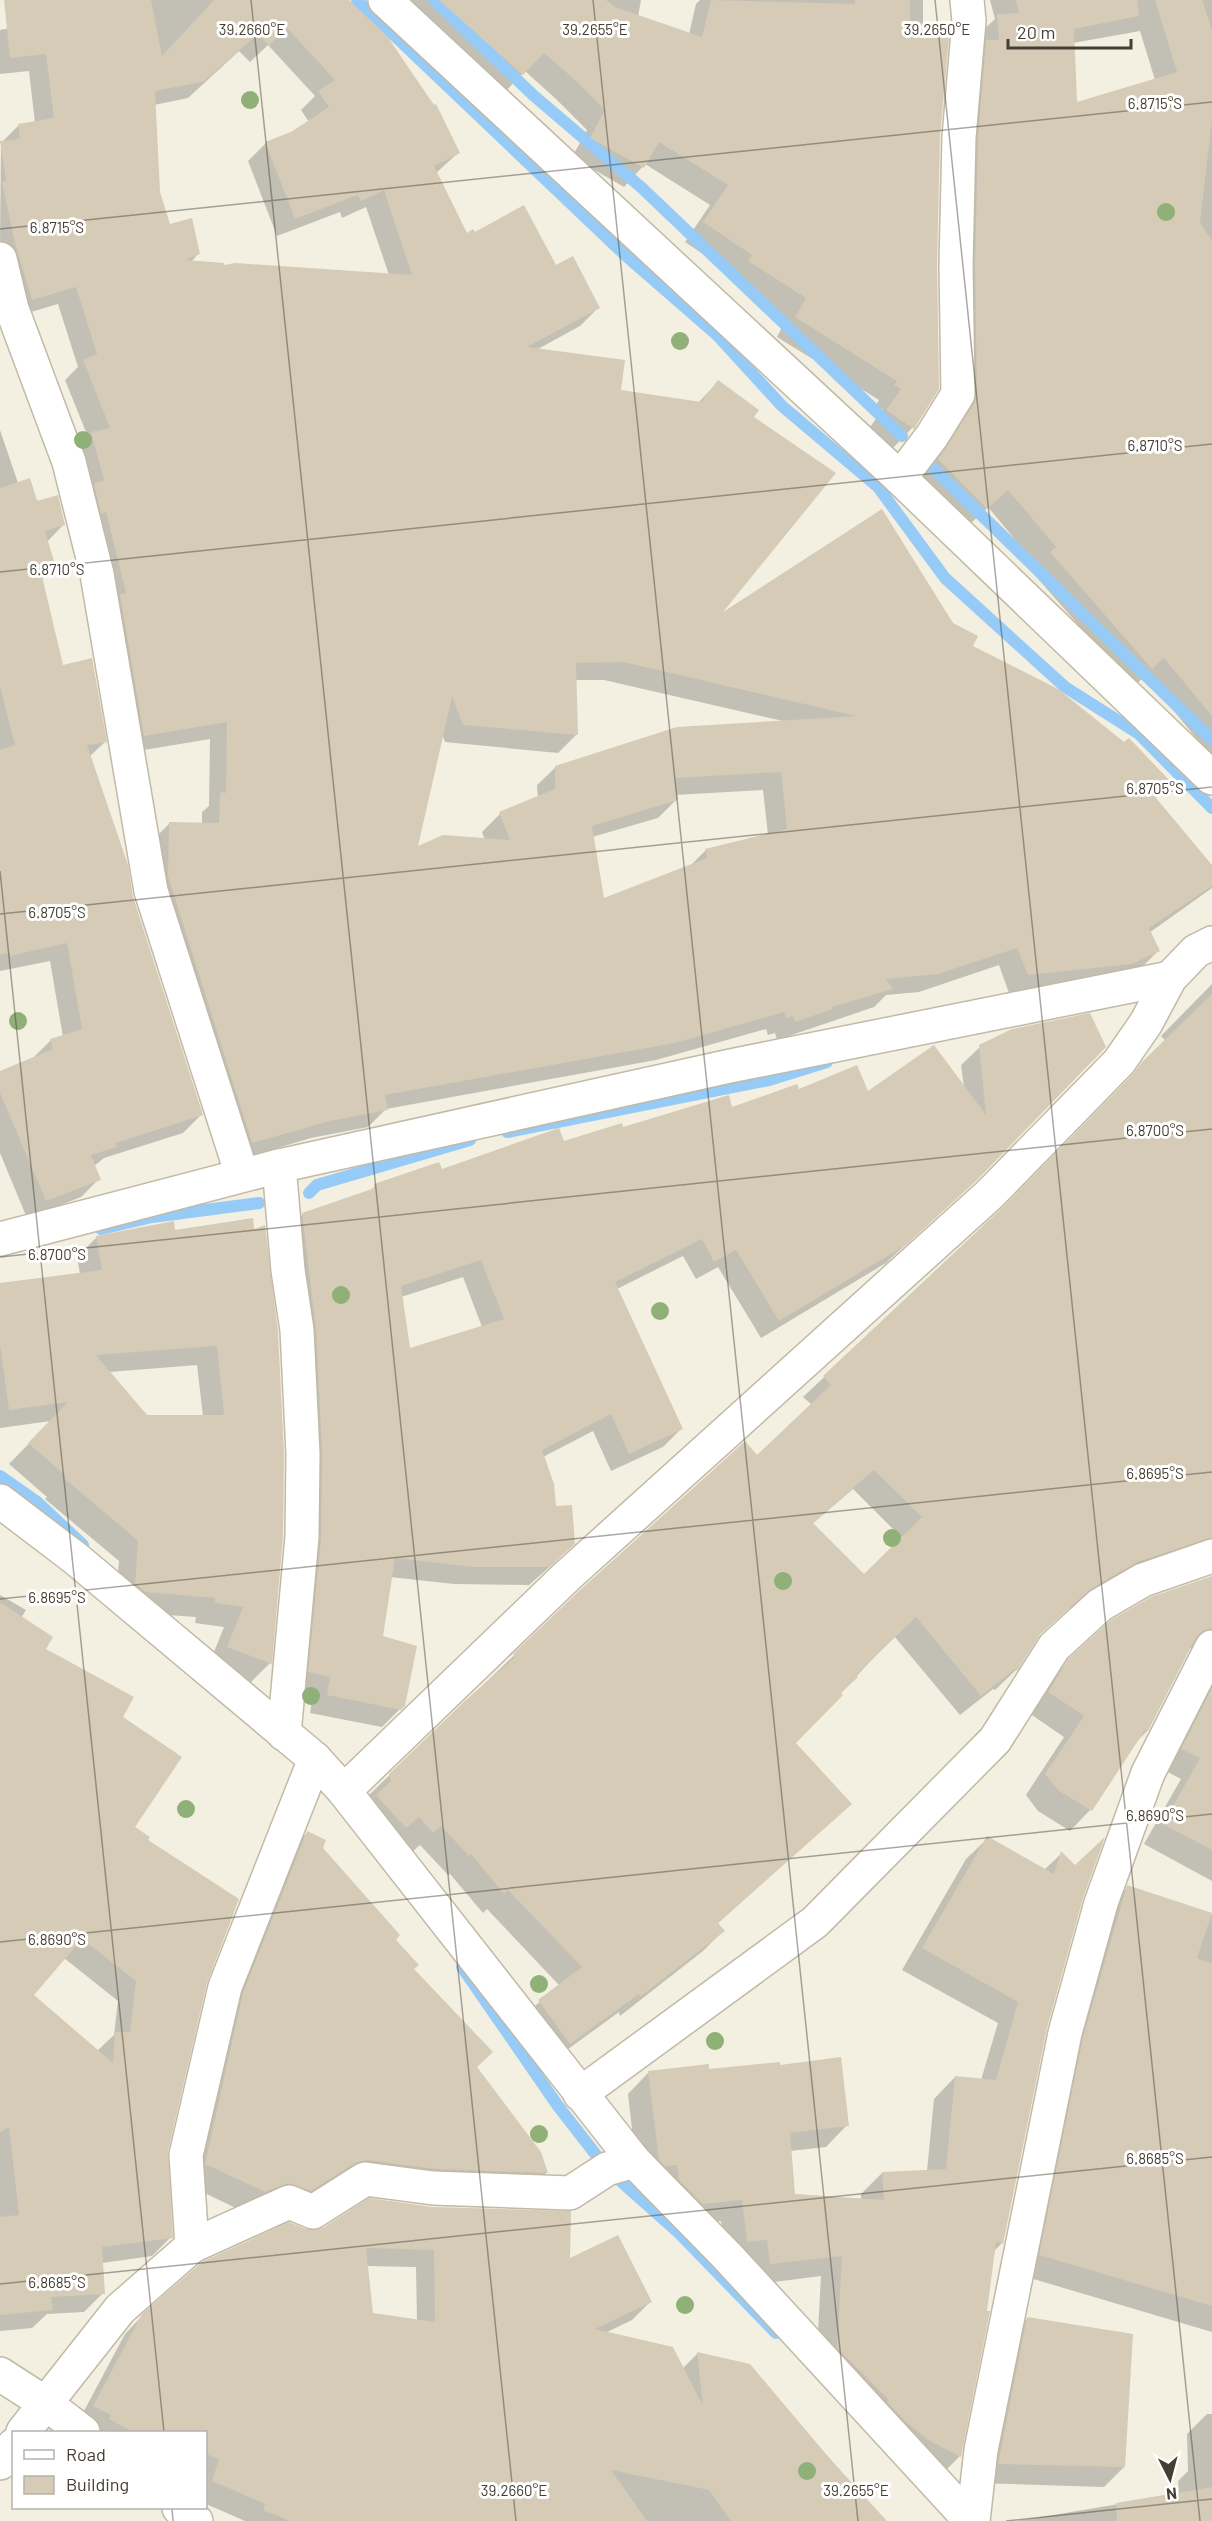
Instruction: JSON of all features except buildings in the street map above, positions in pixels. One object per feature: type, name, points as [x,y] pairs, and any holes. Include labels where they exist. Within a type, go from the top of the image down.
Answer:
[{"type":"street","points":[[386,0],[900,478],[1212,778]]},
{"type":"street","points":[[900,478],[932,436],[958,394],[959,137],[969,21],[968,0]]},
{"type":"street","points":[[0,259],[12,309],[69,462],[97,574],[151,891],[242,1175]]},
{"type":"street","points":[[345,1791],[566,1577],[990,1194],[1119,1062],[1146,1023],[1170,978],[1196,951],[1212,942]]},
{"type":"street","points":[[0,1239],[279,1166],[730,1066],[1170,978]]},
{"type":"street","points":[[279,1166],[288,1270],[297,1329],[303,1454],[302,1537],[284,1734]]},
{"type":"street","points":[[0,1501],[75,1558],[315,1759],[345,1791],[634,2161],[728,2257],[972,2521]]},
{"type":"street","points":[[580,2094],[815,1922],[995,1740],[1054,1647],[1100,1605],[1143,1580],[1212,1556]]},
{"type":"street","points":[[972,2521],[981,2450],[1060,2055],[1074,2001],[1101,1903],[1148,1773],[1212,1647]]},
{"type":"street","points":[[192,2246],[186,2155],[225,1987],[315,1759]]},
{"type":"street","points":[[24,2431],[120,2309],[192,2246],[289,2202],[313,2212],[365,2179],[433,2188],[570,2193],[607,2169],[634,2161]]},
{"type":"street","points":[[0,2374],[45,2403],[80,2431]]},
{"type":"street","points":[[0,2463],[12,2448]]},
{"type":"street","points":[[180,2509],[196,2521]]},
{"type":"waterway","points":[[357,0],[625,255],[717,335],[782,406],[878,487],[945,578],[1065,687],[1139,734],[1212,808]]},
{"type":"waterway","points":[[434,0],[533,95],[642,188],[902,436]]},
{"type":"waterway","points":[[926,461],[1212,740]]},
{"type":"waterway","points":[[507,1132],[769,1080],[827,1062]]},
{"type":"waterway","points":[[309,1193],[317,1185],[470,1140]]},
{"type":"waterway","points":[[101,1229],[152,1217],[259,1203]]},
{"type":"waterway","points":[[0,1476],[37,1502],[83,1545]]},
{"type":"waterway","points":[[462,1967],[558,2106],[607,2169],[679,2233],[776,2333]]}]
